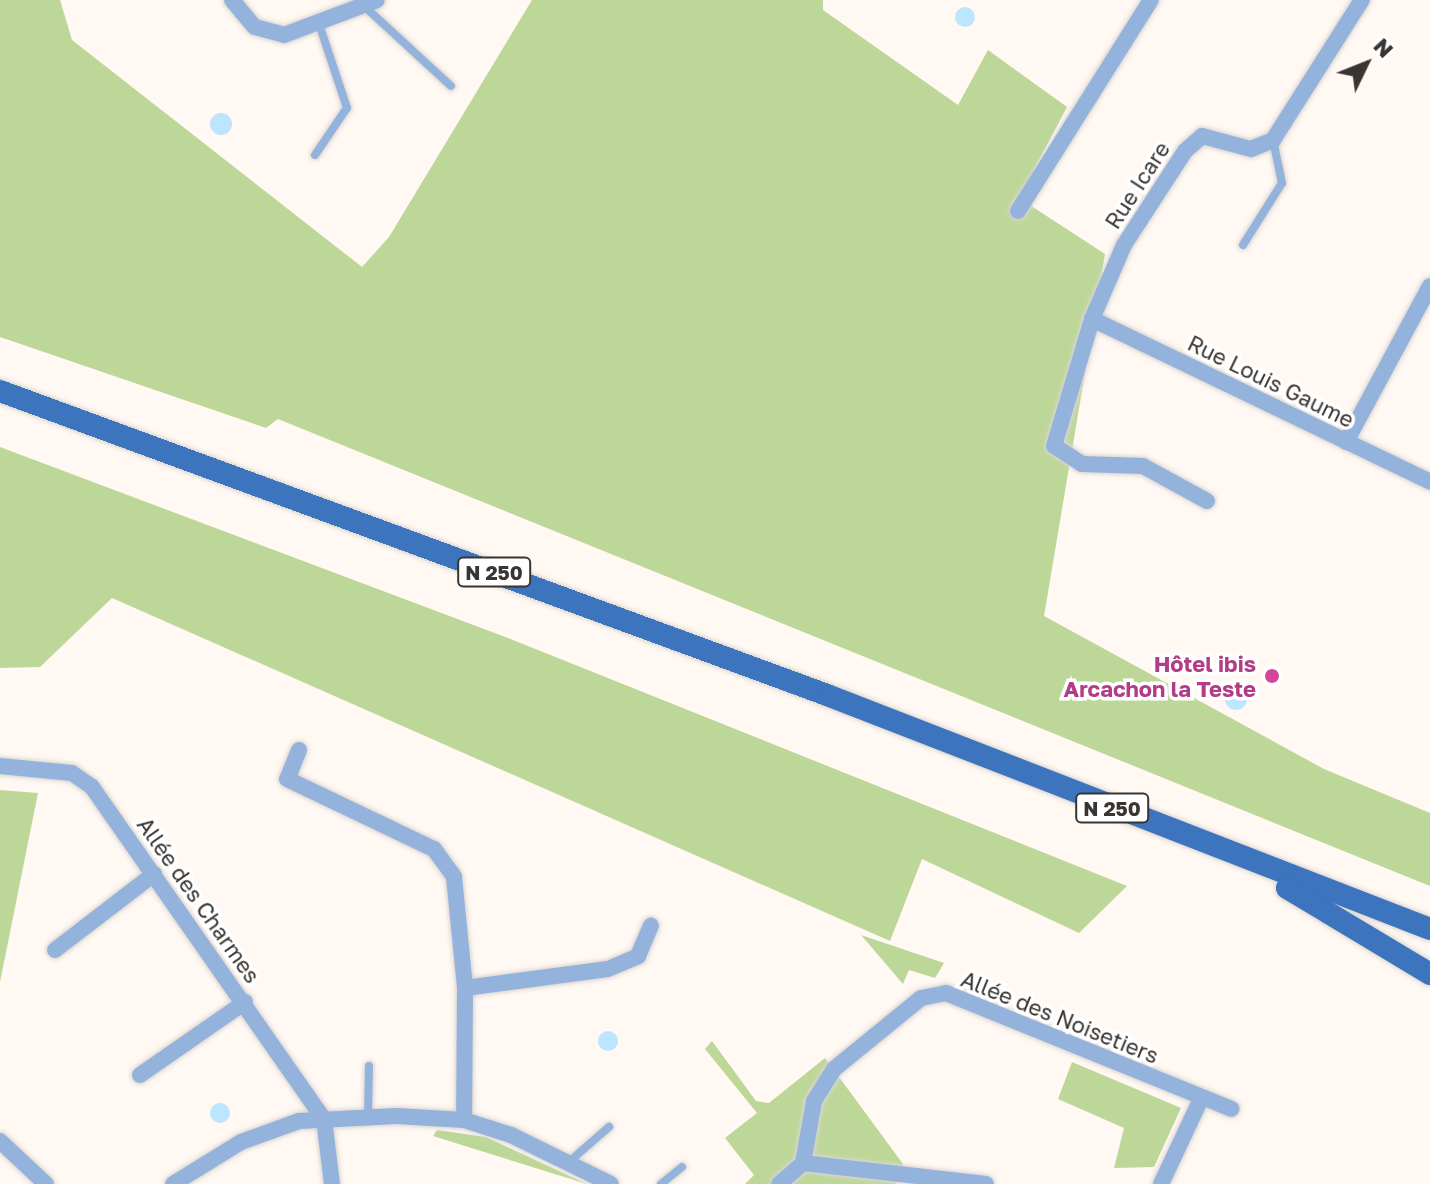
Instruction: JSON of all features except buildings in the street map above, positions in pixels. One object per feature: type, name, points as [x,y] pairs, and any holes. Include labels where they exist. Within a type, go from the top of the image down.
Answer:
[{"type":"main road","name":"N 250","points":[[0,391],[827,695],[1237,859],[1430,929]]},
{"type":"main road","name":"N 250","points":[[1237,859],[1430,974]]},
{"type":"street","points":[[232,0],[245,19],[274,34],[319,24],[362,4]]},
{"type":"street","points":[[1018,211],[1151,0]]},
{"type":"street","points":[[1273,140],[1362,0]]},
{"type":"street","name":"Rue Icare","points":[[1207,501],[1143,466],[1082,464],[1054,446],[1092,319],[1124,245],[1192,141],[1213,135],[1251,149],[1273,140]]},
{"type":"street","points":[[1346,442],[1430,286]]},
{"type":"street","name":"Rue Louis Gaume","points":[[1092,319],[1430,482]]},
{"type":"street","points":[[299,750],[287,779],[434,849],[454,877],[465,988],[464,1120]]},
{"type":"street","name":"Allée des Charmes","points":[[0,766],[72,773],[92,787],[324,1119]]},
{"type":"street","points":[[55,950],[154,874]]},
{"type":"street","points":[[465,988],[608,969],[638,956],[651,926]]},
{"type":"street","name":"Allée des Noisetiers","points":[[803,1163],[814,1101],[834,1069],[921,998],[946,993],[1231,1109]]},
{"type":"street","points":[[140,1075],[245,1002]]},
{"type":"street","points":[[1161,1184],[1201,1099]]},
{"type":"street","points":[[173,1184],[241,1142],[324,1119],[368,1117],[464,1120],[570,1161],[611,1184]]},
{"type":"street","points":[[324,1119],[332,1184]]},
{"type":"street","points":[[0,1141],[46,1184]]},
{"type":"street","points":[[779,1184],[803,1163],[986,1184]]},
{"type":"lane","points":[[362,4],[451,86]]},
{"type":"lane","points":[[315,155],[347,108],[319,24]]},
{"type":"lane","points":[[1243,245],[1282,183],[1273,140]]},
{"type":"lane","points":[[368,1117],[369,1066]]},
{"type":"lane","points":[[570,1161],[609,1127]]},
{"type":"lane","points":[[661,1184],[682,1167]]},
{"type":"green space","points":[[0,0],[60,0],[72,40],[362,267],[389,237],[532,0],[823,0],[823,10],[958,105],[988,50],[1067,107],[1019,198],[1105,254],[1044,616],[1324,769],[1430,813],[1430,886],[278,419],[266,428],[0,337]]},
{"type":"green space","points":[[0,447],[513,640],[1127,886],[1079,933],[922,859],[890,941],[112,598],[40,667],[0,668]]},
{"type":"green space","points":[[0,790],[38,793],[0,982]]},
{"type":"green space","points":[[861,935],[944,963],[935,978],[909,970],[903,984]]},
{"type":"green space","points":[[712,1041],[756,1101],[769,1103],[825,1058],[903,1164],[896,1184],[745,1184],[754,1175],[725,1138],[757,1113],[705,1049]]},
{"type":"green space","points":[[1072,1062],[1181,1108],[1154,1167],[1114,1168],[1124,1128],[1058,1099]]},
{"type":"green space","points":[[437,1130],[486,1137],[587,1184],[433,1136]]},
{"type":"water","points":[[961,7],[969,7],[975,17],[969,27],[961,27],[955,21],[955,13]]},
{"type":"water","points":[[221,113],[229,116],[232,124],[229,132],[221,135],[213,132],[210,124],[213,116]]},
{"type":"water","points":[[1236,688],[1247,699],[1236,710],[1225,699]]},
{"type":"water","points":[[608,1031],[615,1034],[618,1041],[615,1048],[608,1051],[601,1048],[598,1041],[601,1034]]},
{"type":"water","points":[[220,1103],[227,1106],[230,1113],[227,1120],[220,1123],[213,1120],[210,1113],[213,1106]]},
{"type":"place","name":"Hôtel ibis Arcachon la Teste","points":[[1272,676]]}]
